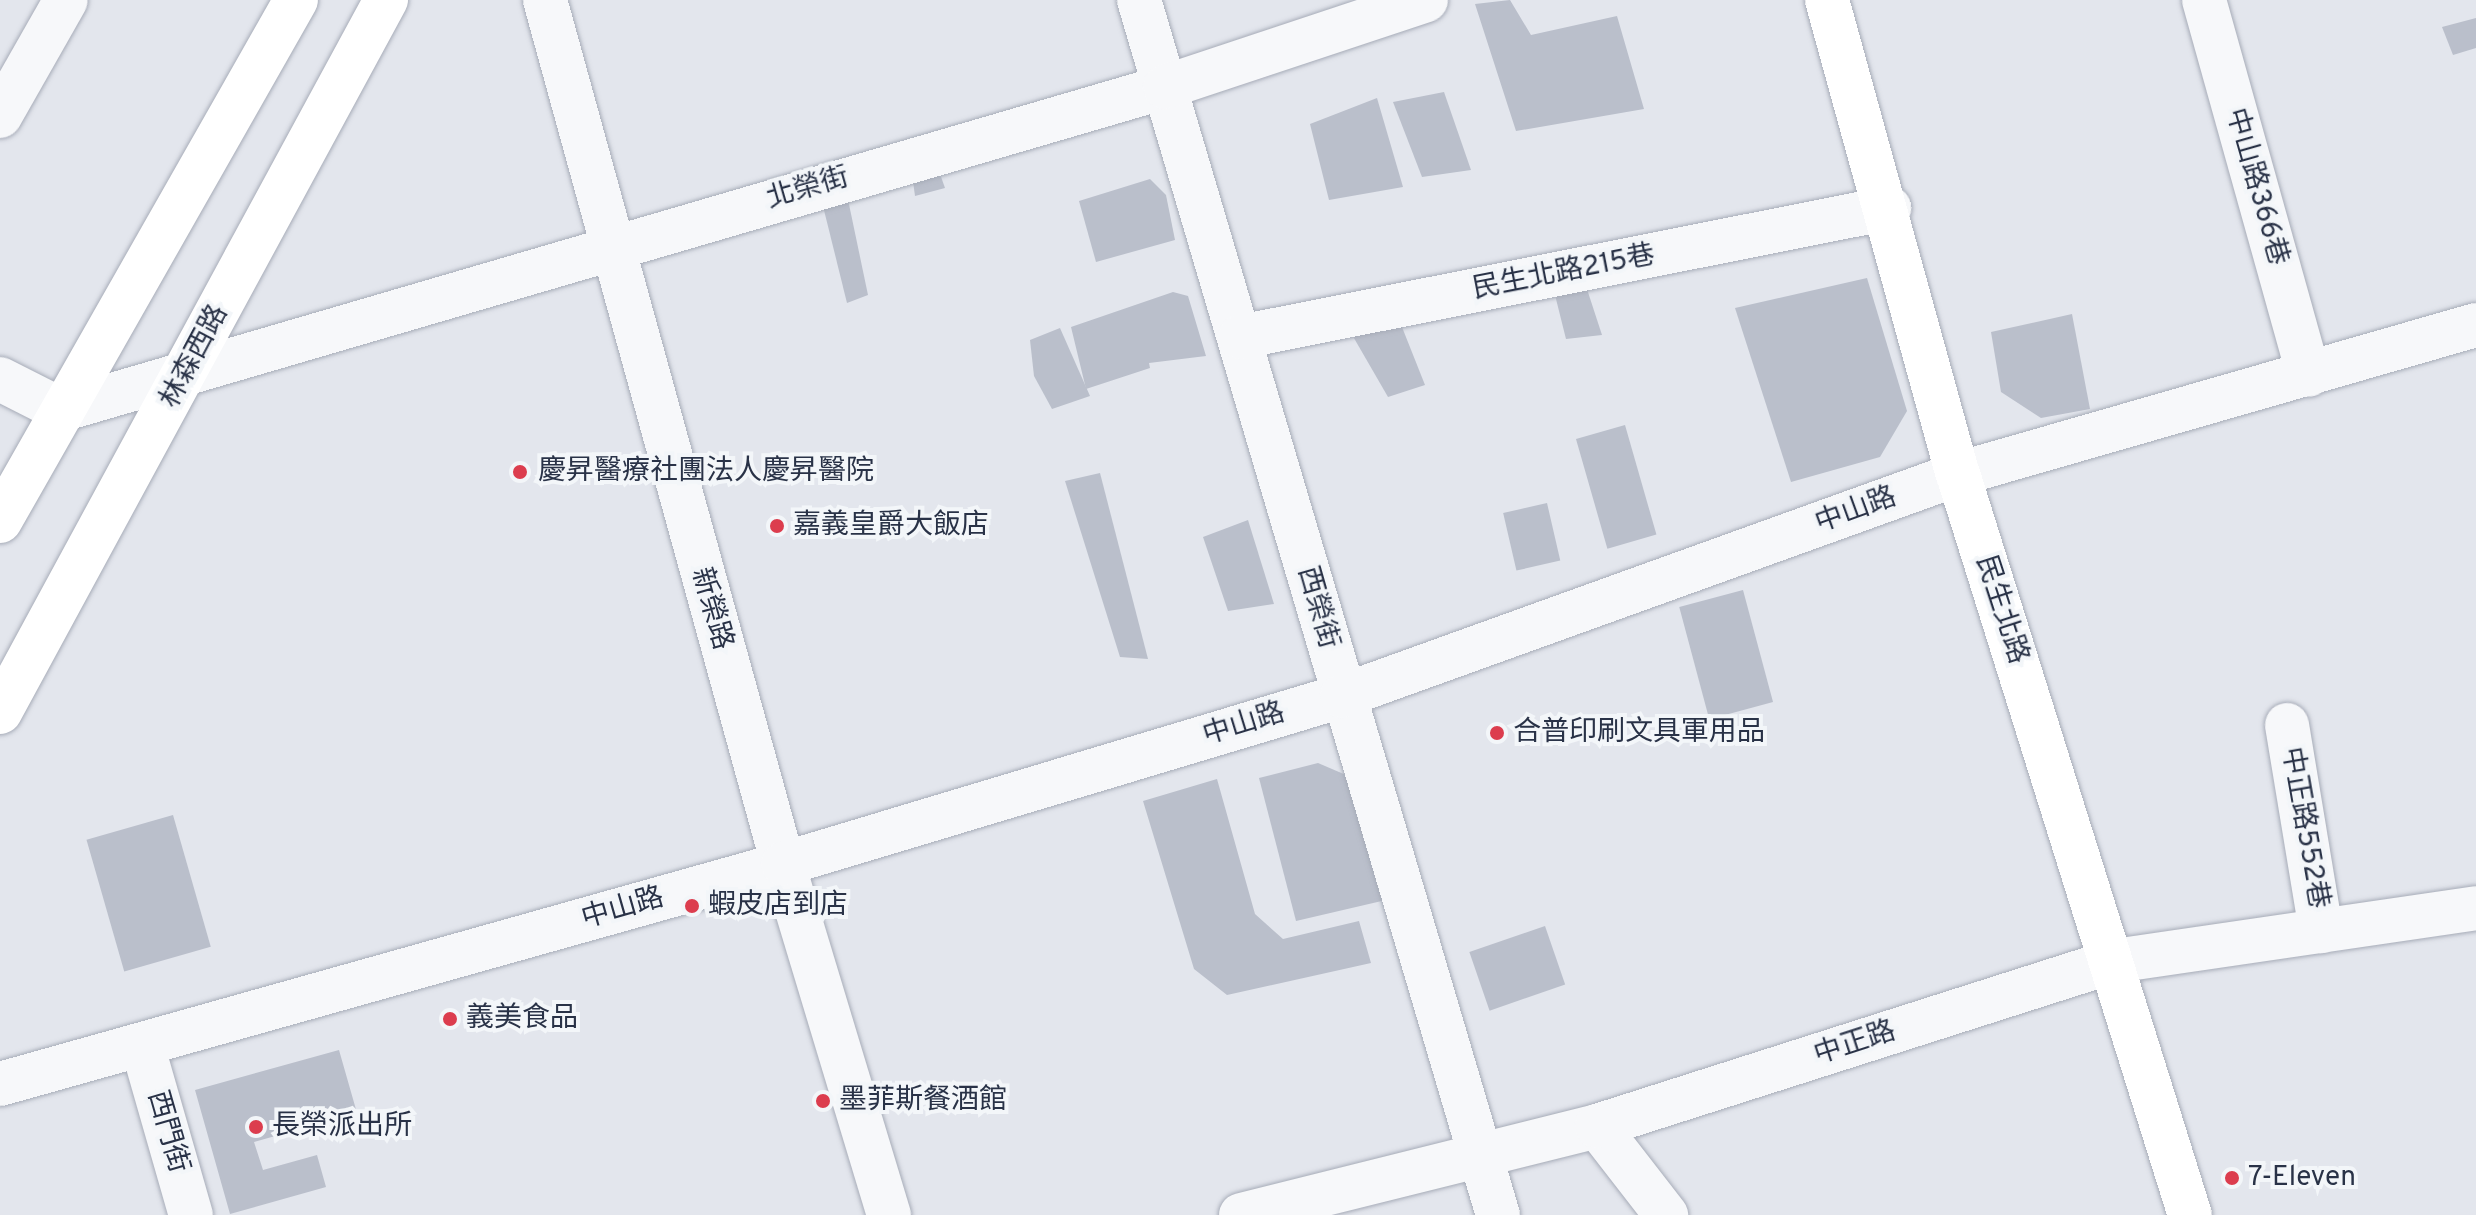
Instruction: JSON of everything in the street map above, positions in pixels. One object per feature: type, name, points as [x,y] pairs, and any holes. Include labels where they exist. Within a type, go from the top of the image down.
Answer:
[{"type":"main road","points":[[0,521],[296,0]]},
{"type":"main road","name":"林森西路","points":[[0,712],[386,0]]},
{"type":"main road","name":"民生北路","points":[[1827,0],[1889,208],[1958,474],[2114,961],[2190,1215]]},
{"type":"street","points":[[0,116],[66,0]]},
{"type":"street","name":"新榮路","points":[[545,0],[783,864],[889,1215]]},
{"type":"street","name":"西榮街","points":[[1139,0],[1240,337],[1342,696],[1498,1215]]},
{"type":"street","name":"北榮街","points":[[61,410],[610,245],[1165,87],[1426,0]]},
{"type":"street","name":"中山路366巷","points":[[2204,0],[2309,375]]},
{"type":"street","name":"民生北路215巷","points":[[1240,337],[1889,208]]},
{"type":"street","name":"中山路","points":[[0,1084],[143,1048],[783,864],[1342,696],[1958,474],[2476,325]]},
{"type":"street","points":[[0,379],[61,410]]},
{"type":"street","name":"中正路552巷","points":[[2287,725],[2321,931]]},
{"type":"street","name":"中正路","points":[[1241,1215],[1481,1158],[1597,1126],[2114,961],[2476,908]]},
{"type":"street","name":"西門街","points":[[143,1048],[191,1215]]},
{"type":"street","points":[[1597,1126],[1666,1215]]},
{"type":"building","points":[[1510,0],[1531,35],[1617,16],[1644,109],[1516,131],[1475,4]]},
{"type":"building","points":[[2476,18],[2476,48],[2453,55],[2442,27]]},
{"type":"building","points":[[1444,92],[1471,170],[1422,177],[1393,102]]},
{"type":"building","points":[[1377,98],[1403,187],[1329,200],[1310,124]]},
{"type":"building","points":[[934,157],[945,188],[915,196],[911,166]]},
{"type":"building","points":[[1150,179],[1166,195],[1175,240],[1096,262],[1079,201]]},
{"type":"building","points":[[846,190],[868,295],[847,303],[821,198]]},
{"type":"building","points":[[1867,278],[1907,411],[1880,457],[1791,482],[1735,308]]},
{"type":"building","points":[[1585,283],[1602,335],[1566,339],[1555,295]]},
{"type":"building","points":[[1173,292],[1188,296],[1206,356],[1149,363],[1150,368],[1086,389],[1071,327]]},
{"type":"building","points":[[2072,314],[2090,409],[2041,418],[2001,392],[1991,332]]},
{"type":"building","points":[[1398,317],[1425,385],[1388,397],[1351,333]]},
{"type":"building","points":[[1060,328],[1090,396],[1052,409],[1034,376],[1030,340]]},
{"type":"building","points":[[1625,425],[1656,535],[1607,549],[1576,439]]},
{"type":"building","points":[[1100,473],[1148,659],[1120,657],[1065,481]]},
{"type":"building","points":[[1547,503],[1560,560],[1516,571],[1503,513]]},
{"type":"building","points":[[1248,520],[1274,604],[1228,611],[1203,537]]},
{"type":"building","points":[[1743,590],[1773,702],[1709,719],[1679,607]]},
{"type":"building","points":[[1318,763],[1353,778],[1386,900],[1296,921],[1259,778]]},
{"type":"building","points":[[1217,779],[1255,914],[1283,939],[1359,921],[1371,963],[1227,995],[1194,969],[1143,801]]},
{"type":"building","points":[[173,815],[211,947],[124,972],[86,840]]},
{"type":"building","points":[[1545,926],[1565,985],[1490,1011],[1469,952]]},
{"type":"building","name":"長榮派出所","points":[[339,1050],[357,1113],[254,1142],[263,1170],[317,1155],[326,1187],[230,1214],[195,1090]]},
{"type":"place","name":"慶昇醫療社團法人慶昇醫院","points":[[520,472]]},
{"type":"place","name":"嘉義皇爵大飯店","points":[[777,526]]},
{"type":"place","name":"合普印刷文具軍用品","points":[[1497,733]]},
{"type":"place","name":"蝦皮店到店","points":[[692,906]]},
{"type":"place","name":"義美食品","points":[[450,1019]]},
{"type":"place","name":"墨菲斯餐酒館","points":[[823,1101]]},
{"type":"place","name":"長榮派出所","points":[[256,1127]]},
{"type":"place","name":"7-Eleven","points":[[2232,1178]]}]
